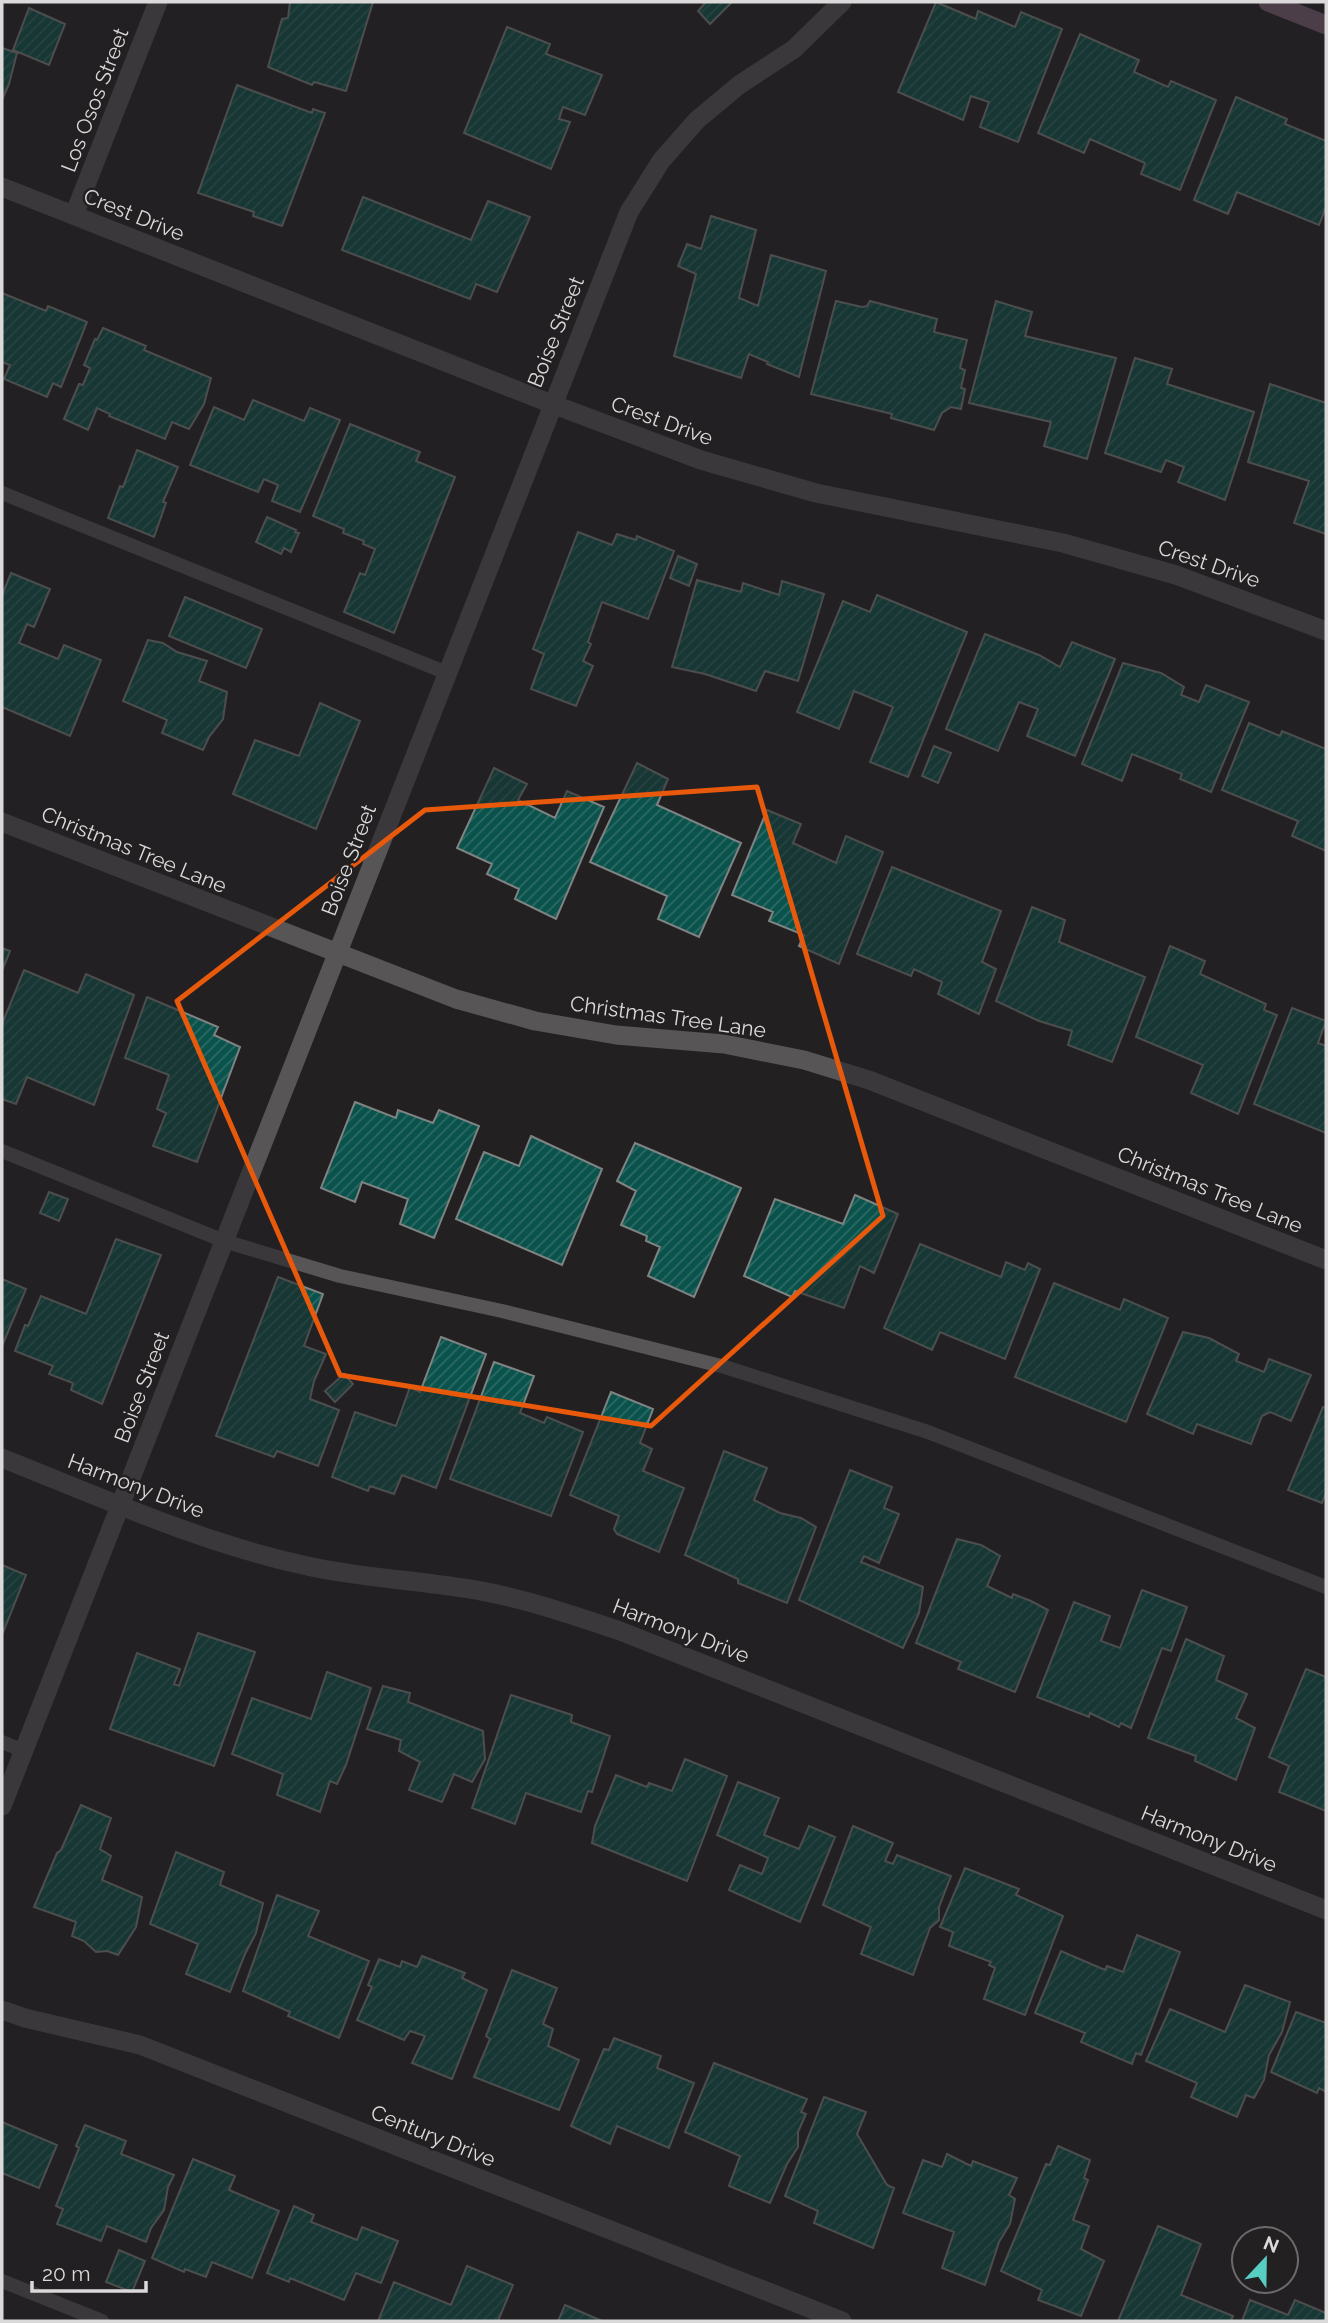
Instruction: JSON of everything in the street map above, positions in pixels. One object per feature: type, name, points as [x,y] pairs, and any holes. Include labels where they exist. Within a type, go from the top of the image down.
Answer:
[{"type":"main road","points":[[1268,2],[1326,25]]},
{"type":"street","name":"Los Osos Street","points":[[74,215],[158,2]]},
{"type":"street","name":"Boise Street","points":[[2,1806],[629,212],[661,161],[698,120],[740,85],[794,49],[842,2]]},
{"type":"street","name":"Crest Drive","points":[[2,187],[701,460],[816,493],[1063,543],[1176,575],[1326,631]]},
{"type":"street","name":"Christmas Tree Lane","points":[[2,822],[456,999],[535,1021],[616,1035],[724,1044],[804,1060],[869,1080],[1326,1260]]},
{"type":"street","name":"Harmony Drive","points":[[2,1458],[224,1544],[303,1565],[384,1579],[457,1587],[537,1603],[608,1627],[1326,1910]]},
{"type":"street","name":"Century Drive","points":[[2,2010],[25,2018],[141,2045],[842,2321]]},
{"type":"lane","points":[[2,493],[447,673]]},
{"type":"lane","points":[[2,1151],[224,1241],[340,1276],[502,1311],[725,1367],[928,1432],[1326,1587]]},
{"type":"lane","points":[[2,1742],[24,1751]]},
{"type":"lane","points":[[2,2281],[102,2321]]},
{"type":"highlighted area","points":[[757,787],[883,1216],[651,1426],[340,1375],[177,1001],[425,810]]},
{"type":"building","points":[[290,2],[373,2],[346,91],[314,82],[312,85],[268,67],[282,19],[288,18]]},
{"type":"building","points":[[706,2],[732,2],[710,24],[698,11]]},
{"type":"building","points":[[936,2],[976,19],[978,11],[1015,27],[1021,12],[1062,29],[1018,142],[980,127],[989,102],[971,96],[963,120],[898,92]]},
{"type":"building","points":[[29,8],[65,24],[49,65],[13,50]]},
{"type":"building","points":[[507,27],[550,44],[546,54],[602,75],[585,115],[563,107],[559,119],[570,122],[551,169],[464,133]]},
{"type":"building","points":[[1080,34],[1139,60],[1134,72],[1168,87],[1171,81],[1216,100],[1180,190],[1141,174],[1145,163],[1090,139],[1084,153],[1038,133]]},
{"type":"building","points":[[2,48],[17,53],[2,100]]},
{"type":"building","points":[[237,85],[312,113],[313,109],[325,113],[282,226],[253,216],[254,212],[198,193]]},
{"type":"building","points":[[1236,97],[1287,119],[1285,124],[1326,141],[1326,207],[1319,225],[1237,192],[1228,214],[1194,200]]},
{"type":"building","points":[[363,197],[471,240],[488,201],[530,217],[497,292],[476,284],[470,299],[342,250]]},
{"type":"building","points":[[711,216],[756,230],[739,298],[758,306],[771,255],[826,271],[799,377],[749,354],[741,378],[674,356],[696,274],[678,266],[687,244],[701,249]]},
{"type":"building","points":[[2,293],[46,311],[48,306],[87,322],[61,387],[53,383],[47,397],[4,379],[10,365],[2,362]]},
{"type":"building","points":[[836,301],[862,307],[867,306],[870,301],[937,319],[934,332],[967,340],[960,368],[965,370],[961,388],[965,389],[961,409],[951,407],[942,413],[934,430],[891,418],[892,414],[811,394]]},
{"type":"building","points":[[996,301],[1032,312],[1025,336],[1116,358],[1087,459],[1044,446],[1051,422],[969,403]]},
{"type":"building","points":[[103,328],[146,346],[144,350],[211,378],[204,404],[189,429],[172,422],[165,439],[109,416],[110,414],[97,408],[88,430],[64,419],[79,384],[83,385],[90,368],[84,365]]},
{"type":"building","points":[[1135,358],[1172,369],[1167,384],[1254,412],[1225,500],[1178,482],[1184,467],[1166,460],[1161,472],[1105,453]]},
{"type":"building","points":[[1270,384],[1326,403],[1326,534],[1294,523],[1309,481],[1248,462]]},
{"type":"building","points":[[253,400],[304,421],[310,408],[340,420],[300,512],[272,501],[278,485],[264,479],[258,492],[190,465],[214,407],[244,420]]},
{"type":"building","points":[[350,424],[420,452],[416,461],[455,477],[394,633],[344,612],[360,573],[365,575],[375,549],[363,544],[364,541],[343,533],[344,529],[313,516]]},
{"type":"building","points":[[137,450],[178,467],[163,502],[166,503],[154,537],[108,518]]},
{"type":"building","points":[[267,517],[299,533],[291,552],[284,548],[281,554],[256,542]]},
{"type":"building","points":[[578,532],[612,545],[617,534],[636,540],[637,536],[674,551],[648,619],[602,602],[588,642],[591,644],[583,661],[593,666],[576,706],[531,689],[544,654],[533,649]]},
{"type":"building","points":[[678,556],[697,564],[689,586],[670,578]]},
{"type":"building","points":[[11,573],[50,589],[34,627],[27,624],[19,643],[58,659],[64,645],[101,660],[70,736],[2,707],[2,595]]},
{"type":"building","points":[[697,580],[741,592],[743,583],[779,595],[782,581],[824,594],[798,681],[765,671],[756,691],[705,674],[672,667]]},
{"type":"building","points":[[877,595],[967,632],[908,777],[870,762],[893,707],[854,691],[839,729],[797,712],[843,601],[870,612]]},
{"type":"building","points":[[185,597],[262,629],[246,668],[169,636]]},
{"type":"building","points":[[985,634],[1039,655],[1060,667],[1072,642],[1115,659],[1075,756],[1027,736],[1038,709],[1019,702],[998,751],[946,729]]},
{"type":"building","points":[[148,640],[163,643],[177,652],[207,661],[199,681],[227,692],[223,719],[203,750],[162,733],[167,720],[123,701]]},
{"type":"building","points":[[1123,663],[1161,673],[1184,687],[1181,695],[1199,702],[1206,685],[1249,702],[1211,792],[1180,779],[1182,774],[1132,754],[1122,781],[1082,764]]},
{"type":"building","points":[[320,703],[360,721],[316,829],[233,794],[255,740],[299,756]]},
{"type":"building","points":[[1249,723],[1280,736],[1282,731],[1326,749],[1326,851],[1292,836],[1298,821],[1222,790]]},
{"type":"building","points":[[934,746],[951,753],[938,783],[922,776]]},
{"type":"building","points":[[637,763],[668,779],[657,805],[741,843],[699,937],[658,919],[667,896],[590,862]]},
{"type":"building","points":[[494,768],[527,784],[518,800],[555,818],[567,791],[604,807],[556,919],[515,899],[519,889],[487,874],[492,864],[457,848]]},
{"type":"building","points":[[767,810],[801,824],[793,843],[836,863],[846,836],[883,852],[839,964],[799,946],[804,935],[769,921],[773,912],[732,895]]},
{"type":"building","points":[[892,867],[1001,911],[982,962],[996,969],[979,1014],[938,994],[942,982],[914,969],[911,976],[857,954]]},
{"type":"building","points":[[1032,907],[1065,920],[1059,942],[1145,977],[1112,1062],[1068,1045],[1072,1031],[1039,1021],[996,1001]]},
{"type":"building","points":[[1170,946],[1205,961],[1200,974],[1266,1004],[1264,1010],[1277,1015],[1238,1114],[1191,1093],[1203,1065],[1136,1037]]},
{"type":"building","points":[[2,948],[10,951],[2,971]]},
{"type":"building","points":[[24,970],[78,993],[86,974],[134,995],[94,1105],[27,1077],[16,1104],[2,1099],[2,1024]]},
{"type":"building","points":[[147,997],[218,1027],[214,1035],[240,1047],[197,1162],[153,1146],[166,1113],[157,1109],[169,1075],[125,1058]]},
{"type":"building","points":[[1292,1008],[1326,1021],[1318,1043],[1326,1046],[1326,1133],[1254,1104]]},
{"type":"building","points":[[355,1102],[396,1118],[398,1110],[433,1123],[439,1110],[479,1126],[434,1238],[400,1224],[408,1199],[362,1182],[355,1202],[321,1188]]},
{"type":"building","points":[[531,1136],[602,1169],[562,1265],[456,1219],[484,1152],[519,1166]]},
{"type":"building","points":[[635,1143],[741,1188],[694,1297],[648,1276],[660,1247],[646,1241],[647,1236],[621,1225],[636,1191],[617,1181]]},
{"type":"building","points":[[49,1192],[68,1199],[59,1221],[40,1213]]},
{"type":"building","points":[[855,1195],[898,1214],[874,1273],[860,1266],[844,1308],[795,1291],[792,1297],[744,1276],[775,1199],[843,1224]]},
{"type":"building","points":[[116,1239],[161,1255],[102,1404],[71,1390],[73,1383],[49,1374],[53,1366],[15,1351],[41,1296],[86,1314]]},
{"type":"building","points":[[920,1244],[1001,1277],[1006,1262],[1025,1270],[1028,1263],[1040,1269],[1005,1359],[940,1332],[932,1350],[884,1328]]},
{"type":"building","points":[[278,1277],[323,1294],[304,1346],[326,1354],[314,1381],[310,1399],[339,1410],[318,1466],[277,1451],[274,1457],[216,1436]]},
{"type":"building","points":[[2,1279],[26,1289],[2,1346]]},
{"type":"building","points":[[1054,1283],[1120,1310],[1124,1299],[1168,1318],[1126,1422],[1015,1377]]},
{"type":"building","points":[[1183,1332],[1209,1338],[1239,1354],[1236,1361],[1264,1372],[1269,1359],[1311,1375],[1291,1421],[1270,1412],[1262,1416],[1251,1444],[1197,1424],[1193,1434],[1147,1414]]},
{"type":"building","points":[[441,1337],[486,1354],[436,1488],[402,1475],[394,1494],[370,1486],[368,1491],[332,1477],[355,1412],[396,1426],[410,1387],[420,1392]]},
{"type":"building","points":[[494,1362],[534,1376],[520,1413],[544,1423],[547,1417],[583,1432],[551,1516],[450,1479]]},
{"type":"building","points":[[344,1374],[353,1384],[335,1402],[325,1391]]},
{"type":"building","points":[[611,1392],[653,1409],[640,1443],[652,1449],[643,1471],[684,1488],[659,1552],[617,1534],[614,1529],[619,1516],[570,1495]]},
{"type":"building","points":[[1323,1407],[1326,1408],[1326,1492],[1322,1503],[1288,1490]]},
{"type":"building","points":[[724,1451],[767,1468],[754,1500],[780,1513],[801,1518],[816,1527],[787,1603],[738,1583],[738,1579],[685,1555]]},
{"type":"building","points":[[850,1470],[892,1487],[884,1508],[899,1514],[879,1563],[864,1556],[861,1562],[923,1587],[919,1613],[903,1648],[799,1600]]},
{"type":"building","points":[[957,1539],[981,1545],[1000,1556],[987,1586],[1012,1598],[1013,1594],[1031,1601],[1048,1610],[1015,1692],[958,1669],[961,1662],[916,1643]]},
{"type":"building","points":[[2,1565],[26,1575],[2,1635]]},
{"type":"building","points":[[1142,1590],[1187,1607],[1171,1651],[1162,1648],[1131,1728],[1121,1723],[1119,1727],[1090,1713],[1089,1717],[1037,1697],[1074,1602],[1110,1616],[1101,1641],[1120,1648]]},
{"type":"building","points":[[198,1633],[255,1652],[214,1766],[110,1729],[137,1653],[180,1669],[174,1684],[179,1686]]},
{"type":"building","points":[[1186,1639],[1224,1656],[1216,1680],[1247,1694],[1236,1718],[1255,1728],[1236,1780],[1195,1761],[1196,1756],[1148,1738]]},
{"type":"building","points":[[1306,1669],[1326,1677],[1326,1811],[1279,1792],[1289,1766],[1269,1757]]},
{"type":"building","points":[[327,1672],[371,1688],[346,1765],[337,1784],[330,1781],[320,1812],[277,1795],[283,1774],[232,1754],[252,1698],[311,1719]]},
{"type":"building","points":[[383,1686],[410,1693],[408,1702],[483,1731],[485,1759],[472,1782],[454,1774],[442,1802],[409,1790],[420,1762],[399,1751],[401,1740],[367,1729]]},
{"type":"building","points":[[511,1695],[572,1715],[571,1722],[610,1736],[592,1792],[588,1791],[581,1812],[526,1793],[515,1824],[472,1808]]},
{"type":"building","points":[[685,1759],[727,1776],[687,1881],[592,1843],[595,1826],[616,1775],[647,1787],[649,1783],[672,1791]]},
{"type":"building","points":[[738,1782],[779,1798],[764,1835],[799,1849],[809,1826],[835,1837],[800,1922],[729,1890],[740,1865],[762,1874],[768,1858],[717,1835]]},
{"type":"building","points":[[81,1805],[111,1818],[100,1849],[111,1856],[102,1880],[142,1897],[136,1927],[118,1955],[107,1951],[96,1952],[84,1941],[72,1936],[76,1922],[34,1907]]},
{"type":"building","points":[[853,1826],[893,1843],[885,1861],[893,1864],[897,1855],[951,1876],[939,1907],[939,1920],[930,1928],[913,1975],[861,1954],[871,1927],[823,1905]]},
{"type":"building","points":[[176,1852],[224,1872],[220,1885],[263,1903],[256,1933],[230,1992],[186,1974],[198,1944],[150,1924]]},
{"type":"building","points":[[965,1868],[1019,1889],[1016,1895],[1063,1916],[1025,2015],[984,1999],[995,1968],[989,1965],[991,1962],[949,1946],[953,1932],[940,1927]]},
{"type":"building","points":[[277,1895],[319,1911],[308,1936],[369,1961],[339,2038],[288,2016],[290,2012],[243,1991]]},
{"type":"building","points":[[1137,1935],[1180,1952],[1141,2055],[1136,2053],[1132,2064],[1081,2042],[1085,2033],[1035,2013],[1061,1951],[1105,1970],[1107,1966],[1123,1972]]},
{"type":"building","points":[[422,1956],[465,1973],[462,1978],[487,1990],[452,2079],[412,2063],[425,2036],[410,2031],[404,2040],[357,2020],[372,1987],[368,1985],[379,1959],[400,1967],[402,1961],[417,1967]]},
{"type":"building","points":[[512,1970],[557,1988],[543,2024],[553,2029],[548,2046],[579,2060],[559,2110],[474,2077],[490,2039],[486,2036]]},
{"type":"building","points":[[1245,1985],[1290,2002],[1282,2032],[1269,2055],[1264,2080],[1254,2098],[1246,2095],[1237,2117],[1191,2097],[1197,2083],[1146,2061],[1170,2009],[1225,2032]]},
{"type":"building","points":[[1296,2012],[1326,2023],[1326,2092],[1319,2088],[1317,2093],[1271,2072]]},
{"type":"building","points":[[614,2038],[661,2056],[657,2068],[694,2083],[669,2148],[617,2126],[610,2144],[571,2126],[604,2049],[609,2050]]},
{"type":"building","points":[[714,2063],[807,2099],[801,2112],[806,2114],[798,2132],[798,2147],[787,2164],[770,2203],[729,2186],[740,2156],[685,2132]]},
{"type":"building","points":[[824,2097],[866,2112],[857,2134],[887,2185],[894,2188],[873,2248],[814,2223],[818,2211],[785,2196]]},
{"type":"building","points":[[2,2122],[57,2145],[39,2188],[2,2173]]},
{"type":"building","points":[[85,2125],[126,2141],[121,2154],[174,2175],[168,2187],[164,2210],[151,2228],[146,2242],[107,2226],[101,2241],[57,2224],[63,2209],[56,2206],[79,2148],[76,2146]]},
{"type":"building","points":[[1058,2146],[1090,2160],[1084,2178],[1088,2180],[1073,2220],[1089,2226],[1081,2249],[1104,2261],[1081,2316],[1038,2300],[1042,2290],[1001,2271],[1046,2164],[1050,2165]]},
{"type":"building","points":[[947,2154],[971,2166],[973,2161],[1017,2178],[1009,2195],[1015,2199],[1010,2224],[999,2242],[985,2285],[942,2268],[954,2232],[903,2213],[923,2160],[942,2167]]},
{"type":"building","points":[[193,2159],[235,2176],[229,2190],[279,2211],[252,2278],[212,2262],[206,2277],[185,2269],[184,2272],[152,2258]]},
{"type":"building","points":[[294,2206],[314,2215],[311,2222],[357,2240],[362,2227],[398,2241],[381,2283],[356,2273],[344,2300],[290,2278],[289,2282],[267,2273]]},
{"type":"building","points":[[1158,2226],[1201,2244],[1181,2295],[1233,2316],[1231,2321],[1118,2321]]},
{"type":"building","points":[[119,2250],[145,2261],[132,2292],[106,2282]]},
{"type":"building","points":[[467,2266],[513,2285],[498,2321],[378,2321],[394,2282],[451,2305]]},
{"type":"building","points":[[1250,2300],[1288,2315],[1295,2300],[1326,2313],[1326,2321],[1242,2321]]},
{"type":"building","points":[[565,2305],[602,2321],[558,2321]]}]
